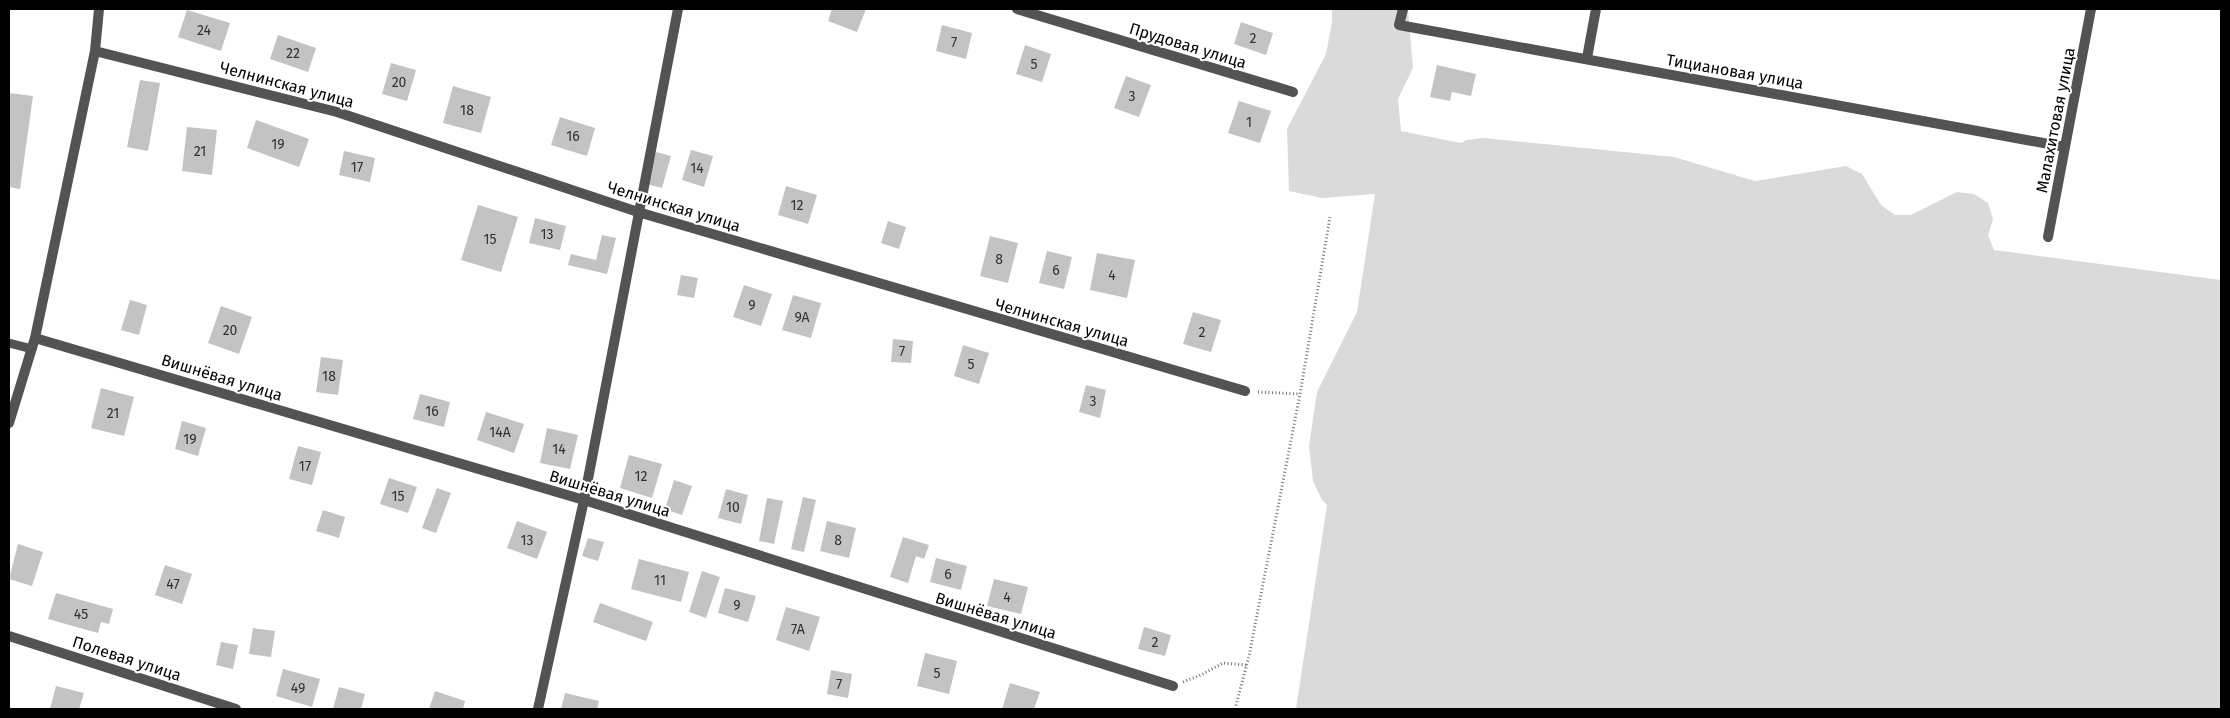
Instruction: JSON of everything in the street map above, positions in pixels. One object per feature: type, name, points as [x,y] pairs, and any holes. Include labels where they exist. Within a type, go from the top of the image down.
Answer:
[{"type":"street","points":[[9,423],[36,338],[95,51],[99,9]]},
{"type":"street","points":[[538,709],[584,500],[678,9]]},
{"type":"street","name":"Прудовая улица","points":[[1017,9],[1292,92]]},
{"type":"street","name":"Тициановая улица","points":[[1403,9],[1399,25],[2065,147]]},
{"type":"street","points":[[1587,58],[1596,9]]},
{"type":"street","name":"Малахитовая улица","points":[[2048,237],[2091,9]]},
{"type":"street","name":"Челнинская улица","points":[[95,51],[337,112],[638,212],[1245,391]]},
{"type":"street","name":"Вишнёвая улица","points":[[36,338],[584,500],[1173,686]]},
{"type":"street","name":"Полевая улица","points":[[9,636],[236,709]]},
{"type":"lane","points":[[9,343],[32,349]]},
{"type":"path","points":[[1235,709],[1246,666],[1300,394],[1330,217]]},
{"type":"path","points":[[1245,391],[1300,394]]},
{"type":"path","points":[[1173,686],[1201,675],[1223,663],[1246,666]]},
{"type":"shaded area","points":[[1332,9],[1408,9],[1413,68],[1398,99],[1401,131],[1461,143],[1467,140],[1483,138],[1674,157],[1755,181],[1846,166],[1862,174],[1881,205],[1895,215],[1911,215],[1957,192],[1974,194],[1988,203],[1993,219],[1988,235],[1994,250],[2221,280],[2221,709],[1296,709],[1327,505],[1322,500],[1313,481],[1309,446],[1317,392],[1357,312],[1375,194],[1322,198],[1289,191],[1287,129],[1326,54],[1332,22]]},
{"type":"building","points":[[832,9],[866,9],[857,32],[828,21]]},
{"type":"building","points":[[187,10],[230,23],[221,51],[178,37]]},
{"type":"building","points":[[1241,22],[1273,33],[1266,55],[1234,44]]},
{"type":"building","points":[[942,25],[972,33],[966,59],[936,51]]},
{"type":"building","points":[[278,35],[316,48],[308,72],[270,59]]},
{"type":"building","points":[[1025,45],[1051,54],[1042,82],[1016,74]]},
{"type":"building","points":[[391,63],[416,70],[407,101],[382,94]]},
{"type":"building","points":[[1437,65],[1476,74],[1471,96],[1452,92],[1450,101],[1430,97]]},
{"type":"building","points":[[1126,76],[1151,85],[1139,117],[1114,108]]},
{"type":"building","points":[[140,80],[160,83],[148,151],[127,147]]},
{"type":"building","points":[[453,86],[491,97],[481,133],[443,123]]},
{"type":"building","points":[[9,93],[33,96],[20,189],[9,187]]},
{"type":"building","points":[[1239,101],[1271,111],[1260,143],[1228,133]]},
{"type":"building","points":[[560,117],[595,128],[587,156],[551,145]]},
{"type":"building","points":[[256,120],[309,139],[299,167],[247,148]]},
{"type":"building","points":[[187,127],[217,130],[212,175],[182,171]]},
{"type":"building","points":[[691,150],[713,156],[704,187],[682,180]]},
{"type":"building","points":[[344,151],[375,158],[370,182],[339,175]]},
{"type":"building","points":[[656,152],[671,156],[662,188],[647,184]]},
{"type":"building","points":[[786,186],[817,195],[808,224],[778,215]]},
{"type":"building","points":[[478,205],[518,217],[501,272],[461,260]]},
{"type":"building","points":[[535,218],[566,226],[560,250],[529,243]]},
{"type":"building","points":[[888,221],[906,227],[899,249],[881,243]]},
{"type":"building","points":[[602,235],[616,238],[607,274],[568,265],[571,254],[596,260]]},
{"type":"building","points":[[990,236],[1018,243],[1008,283],[980,276]]},
{"type":"building","points":[[1047,251],[1072,257],[1064,289],[1039,283]]},
{"type":"building","points":[[1097,253],[1135,260],[1127,298],[1090,290]]},
{"type":"building","points":[[681,275],[698,278],[694,298],[677,295]]},
{"type":"building","points":[[744,285],[772,294],[761,326],[733,317]]},
{"type":"building","points":[[793,295],[821,303],[811,338],[782,330]]},
{"type":"building","points":[[130,300],[147,305],[139,335],[121,330]]},
{"type":"building","points":[[221,306],[252,317],[239,354],[208,343]]},
{"type":"building","points":[[1193,312],[1221,320],[1211,352],[1183,344]]},
{"type":"building","points":[[893,339],[913,341],[911,363],[891,362]]},
{"type":"building","points":[[963,345],[989,353],[979,384],[954,376]]},
{"type":"building","points":[[321,357],[343,360],[338,395],[316,392]]},
{"type":"building","points":[[1086,385],[1106,390],[1100,418],[1079,412]]},
{"type":"building","points":[[101,388],[134,397],[124,436],[91,428]]},
{"type":"building","points":[[420,394],[450,402],[444,427],[413,419]]},
{"type":"building","points":[[486,412],[524,424],[514,453],[477,440]]},
{"type":"building","points":[[182,421],[206,428],[198,456],[175,449]]},
{"type":"building","points":[[547,428],[578,435],[570,469],[540,463]]},
{"type":"building","points":[[298,446],[321,452],[312,485],[289,479]]},
{"type":"building","points":[[629,455],[662,464],[652,498],[620,488]]},
{"type":"building","points":[[389,478],[417,487],[408,513],[380,504]]},
{"type":"building","points":[[674,480],[692,486],[682,515],[665,509]]},
{"type":"building","points":[[437,488],[451,493],[436,533],[422,528]]},
{"type":"building","points":[[726,489],[748,495],[741,524],[718,518]]},
{"type":"building","points":[[803,497],[816,500],[804,552],[791,549]]},
{"type":"building","points":[[767,498],[783,501],[774,544],[759,541]]},
{"type":"building","points":[[323,510],[345,517],[339,538],[316,531]]},
{"type":"building","points":[[517,521],[547,532],[537,559],[507,548]]},
{"type":"building","points":[[827,521],[856,528],[849,558],[820,551]]},
{"type":"building","points":[[903,537],[929,545],[924,559],[916,556],[908,583],[890,577]]},
{"type":"building","points":[[588,538],[604,542],[598,561],[582,556]]},
{"type":"building","points":[[18,544],[43,552],[32,586],[9,579]]},
{"type":"building","points":[[936,558],[967,566],[961,590],[930,582]]},
{"type":"building","points":[[639,559],[689,572],[681,602],[631,589]]},
{"type":"building","points":[[165,565],[192,574],[182,604],[155,595]]},
{"type":"building","points":[[702,571],[720,577],[706,618],[689,612]]},
{"type":"building","points":[[994,579],[1028,587],[1021,614],[987,606]]},
{"type":"building","points":[[725,588],[756,596],[748,622],[718,613]]},
{"type":"building","points":[[56,593],[113,609],[109,624],[101,622],[98,633],[48,619]]},
{"type":"building","points":[[600,603],[653,622],[646,641],[593,622]]},
{"type":"building","points":[[786,607],[820,617],[809,651],[776,640]]},
{"type":"building","points":[[1144,627],[1171,635],[1165,656],[1138,649]]},
{"type":"building","points":[[253,628],[275,631],[271,657],[249,654]]},
{"type":"building","points":[[221,642],[238,645],[233,669],[216,665]]},
{"type":"building","points":[[925,653],[957,661],[949,694],[917,686]]},
{"type":"building","points":[[283,669],[320,679],[312,707],[276,696]]},
{"type":"building","points":[[831,670],[852,674],[848,698],[827,694]]},
{"type":"building","points":[[1010,683],[1040,692],[1034,709],[1002,709]]},
{"type":"building","points":[[56,686],[84,693],[79,709],[50,709]]},
{"type":"building","points":[[339,687],[365,694],[361,709],[333,709]]},
{"type":"building","points":[[435,691],[465,701],[463,709],[429,709]]},
{"type":"building","points":[[565,693],[599,701],[597,709],[561,709]]}]
